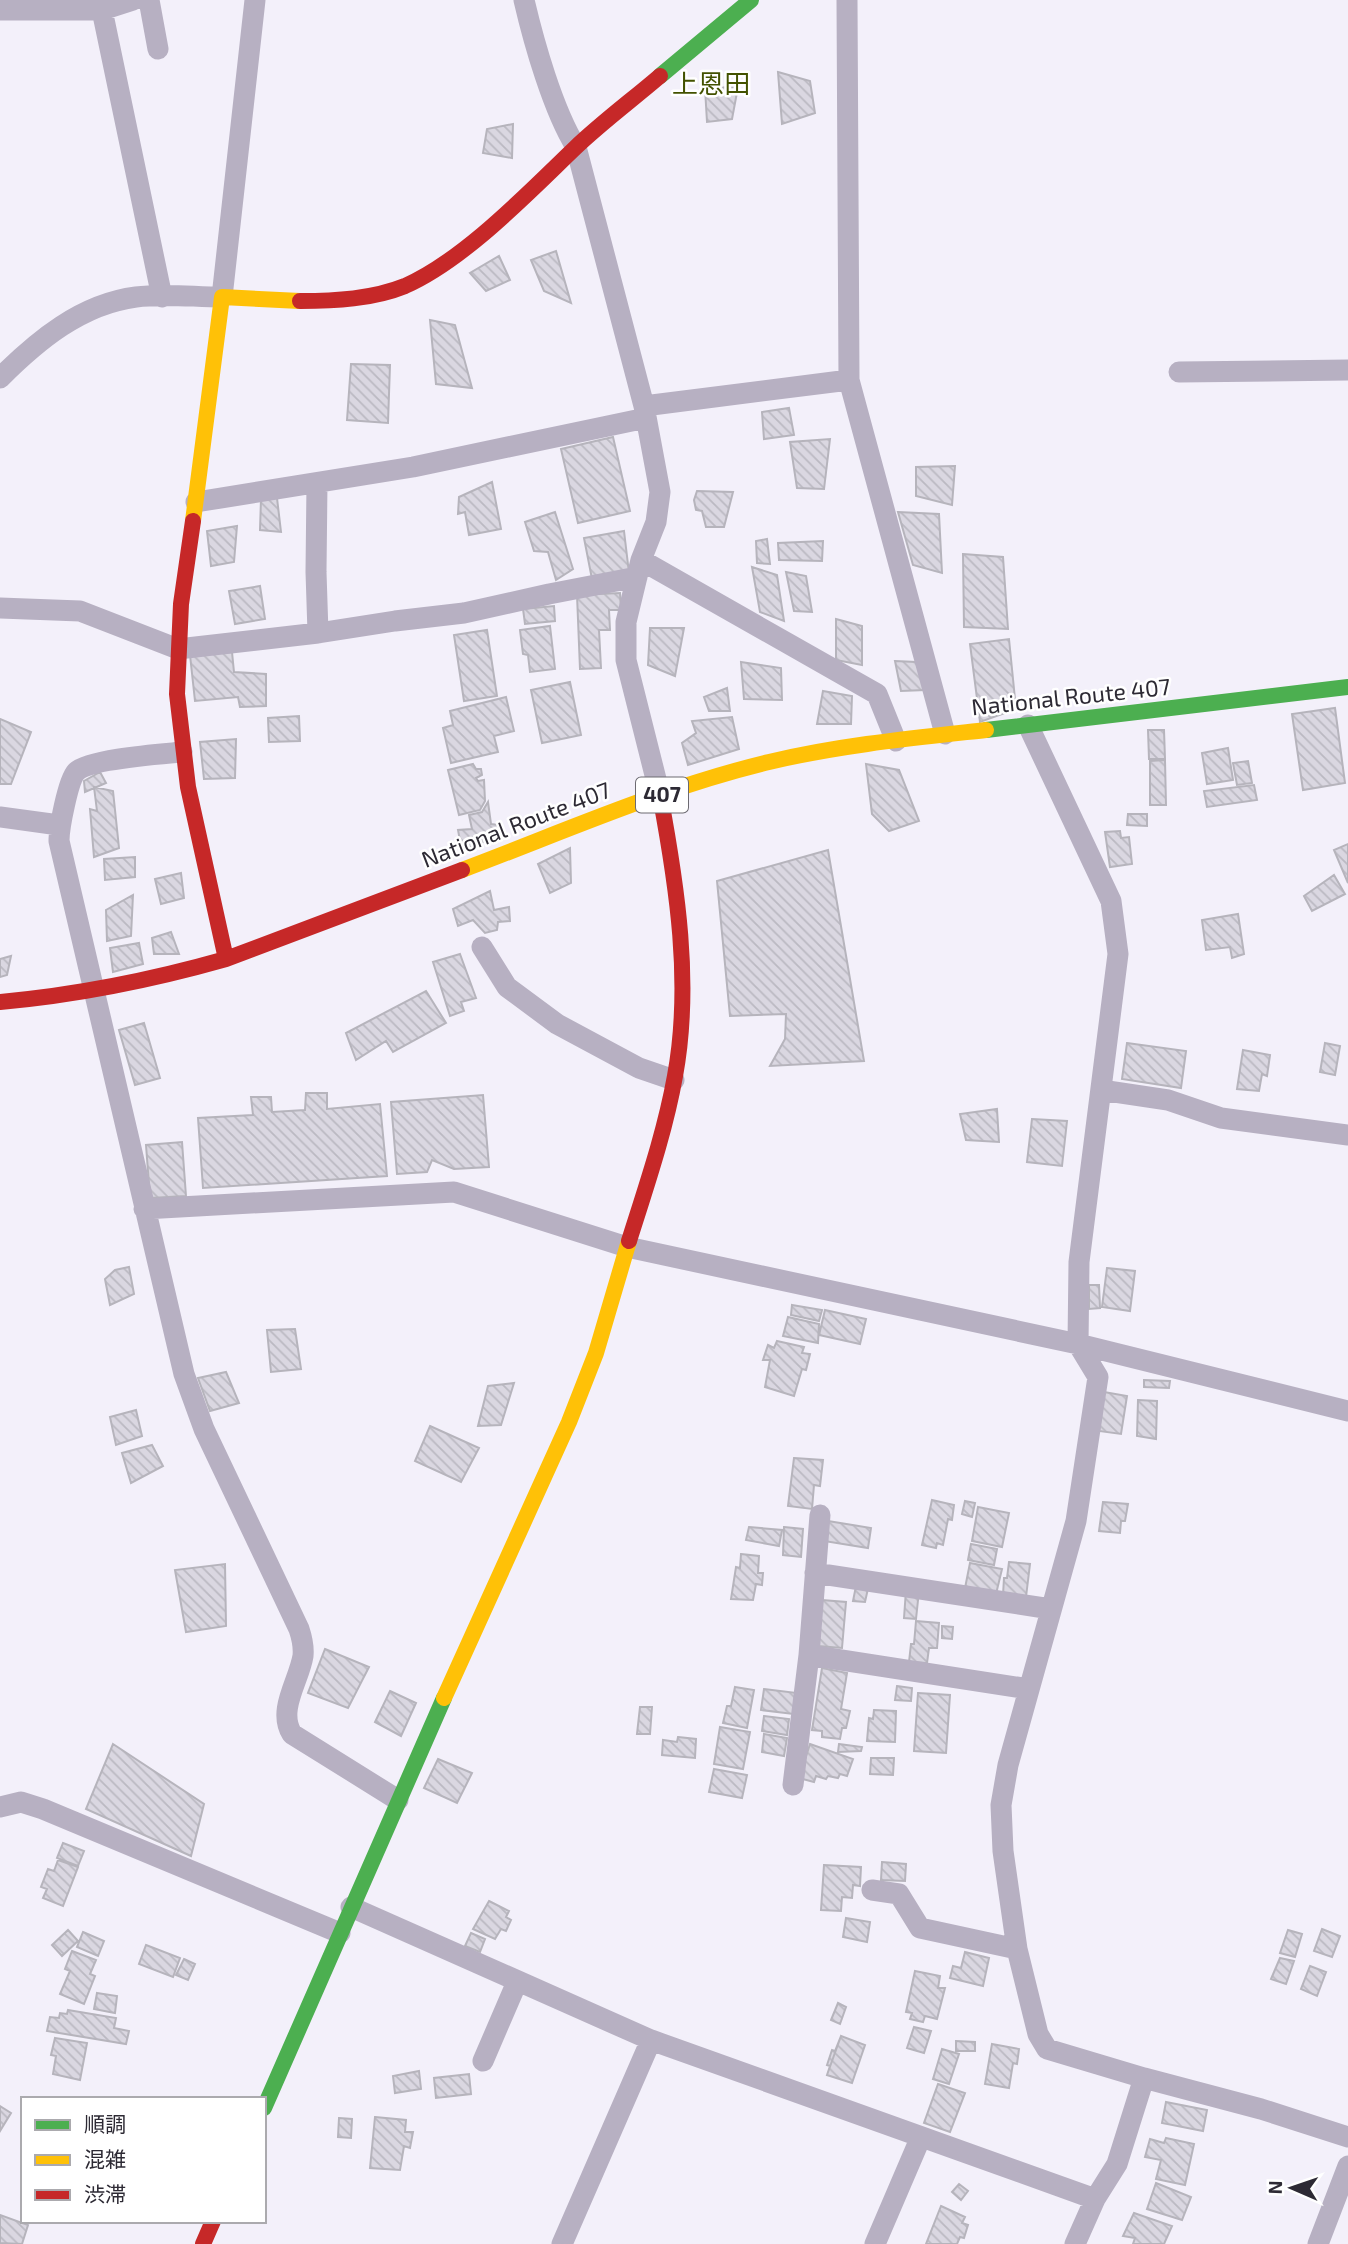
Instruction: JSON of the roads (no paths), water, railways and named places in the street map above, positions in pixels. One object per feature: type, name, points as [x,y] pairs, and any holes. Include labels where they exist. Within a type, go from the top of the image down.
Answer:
[{"type":"main road","points":[[226,958],[188,787],[177,694],[181,604],[222,297],[288,301],[338,300],[388,291],[408,283],[462,251],[576,147],[751,0]]},
{"type":"main road","name":"National Route 407","points":[[0,1002],[94,990],[179,973],[226,958],[660,795],[769,762],[858,745],[1348,687]]},
{"type":"main road","points":[[266,2103],[398,1800],[569,1422],[596,1353],[674,1080],[681,1015],[682,956],[660,795]]},
{"type":"main road","points":[[203,2244],[212,2223]]},
{"type":"street","points":[[0,10],[102,10],[133,0]]},
{"type":"street","points":[[149,0],[158,49]]},
{"type":"street","points":[[0,378],[33,345],[73,319],[100,306],[136,297],[222,297],[254,0]]},
{"type":"street","points":[[524,0],[564,128],[576,147],[645,412],[660,492],[656,522],[639,569],[626,622],[626,660],[660,795]]},
{"type":"street","points":[[847,0],[849,380],[945,734]]},
{"type":"street","points":[[102,10],[162,297]]},
{"type":"street","points":[[1179,372],[1348,370]]},
{"type":"street","points":[[196,502],[413,467],[645,412],[849,380]]},
{"type":"street","points":[[317,483],[318,633]]},
{"type":"street","points":[[0,608],[80,611],[178,649],[464,613],[549,594],[639,569],[877,694],[896,741]]},
{"type":"street","points":[[1028,725],[1111,901],[1118,954],[1079,1262],[1078,1344],[1098,1377],[1076,1521],[1008,1765],[1001,1805],[1003,1851],[1017,1949],[1038,2034],[1047,2049],[1261,2109],[1348,2137]]},
{"type":"street","points":[[182,752],[86,765],[74,773],[58,841],[184,1374],[204,1429],[299,1629],[303,1643],[303,1657],[286,1715],[287,1726],[292,1734],[398,1800]]},
{"type":"street","points":[[0,817],[60,825]]},
{"type":"street","points":[[482,947],[507,987],[556,1024],[639,1068],[674,1080]]},
{"type":"street","points":[[1101,1090],[1168,1100],[1221,1118],[1348,1135]]},
{"type":"street","points":[[144,1209],[454,1192],[627,1247],[1078,1344],[1348,1411]]},
{"type":"street","points":[[793,1785],[809,1655],[820,1515]]},
{"type":"street","points":[[815,1573],[1051,1609]]},
{"type":"street","points":[[809,1655],[1029,1689]]},
{"type":"street","points":[[0,1807],[20,1802],[43,1809],[340,1933]]},
{"type":"street","points":[[872,1890],[899,1894],[920,1928],[1017,1949]]},
{"type":"street","points":[[351,1907],[651,2040],[920,2139],[1095,2199]]},
{"type":"street","points":[[483,2061],[517,1982]]},
{"type":"street","points":[[562,2244],[651,2040]]},
{"type":"street","points":[[1075,2244],[1095,2199],[1117,2164],[1144,2078]]},
{"type":"street","points":[[875,2244],[920,2139]]},
{"type":"street","points":[[1318,2244],[1348,2166]]},
{"type":"district","name":"上恩田","points":[[711,84]]}]
